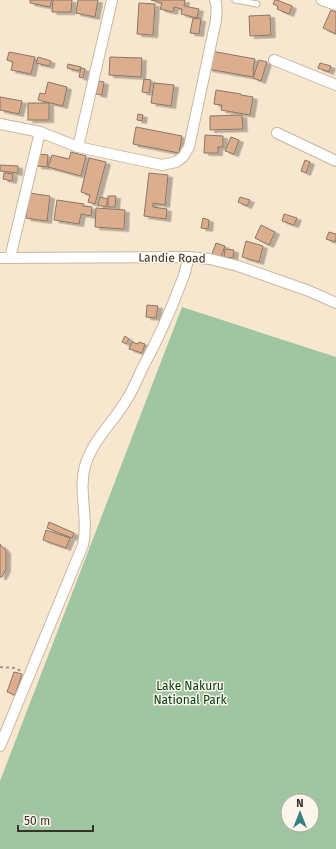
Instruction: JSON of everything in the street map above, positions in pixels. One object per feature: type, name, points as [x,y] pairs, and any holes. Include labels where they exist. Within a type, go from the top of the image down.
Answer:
[{"type":"street","points":[[78,147],[112,0]]},
{"type":"street","points":[[322,0],[336,5]]},
{"type":"street","points":[[0,124],[40,132],[78,147],[162,165],[176,162],[182,157],[189,146],[216,20],[218,1]]},
{"type":"street","points":[[274,60],[336,85]]},
{"type":"street","points":[[5,258],[40,132]]},
{"type":"street","points":[[277,133],[336,161]]},
{"type":"street","points":[[0,746],[83,545],[85,536],[83,479],[85,466],[99,437],[127,400],[157,341],[182,282],[189,257]]},
{"type":"street","name":"Landie Road","points":[[5,258],[189,257],[210,259],[238,266],[309,291],[336,303]]},
{"type":"lane","points":[[235,0],[257,4]]},
{"type":"path","points":[[0,667],[15,668],[29,675]]},
{"type":"green space","name":"Lake Nakuru National Park","points":[[182,307],[336,357],[336,849],[0,849],[0,781]]},
{"type":"building","points":[[30,0],[52,0],[50,7],[30,3]]},
{"type":"building","points":[[53,0],[72,0],[71,12],[52,12]]},
{"type":"building","points":[[78,0],[98,0],[95,17],[76,13]]},
{"type":"building","points":[[151,0],[185,0],[184,6],[199,9],[197,18],[181,14],[182,9],[174,7],[173,12],[160,9],[162,3]]},
{"type":"building","points":[[275,0],[292,6],[289,14],[277,9],[278,6],[273,4]]},
{"type":"building","points":[[139,3],[155,4],[153,35],[137,34]]},
{"type":"building","points":[[331,10],[336,12],[336,34],[323,28]]},
{"type":"building","points":[[270,15],[271,35],[250,36],[249,16]]},
{"type":"building","points":[[193,18],[201,19],[199,34],[190,33]]},
{"type":"building","points":[[211,51],[255,59],[253,77],[208,69]]},
{"type":"building","points":[[9,52],[35,57],[31,74],[11,70],[13,62],[7,60]]},
{"type":"building","points":[[38,57],[51,61],[49,66],[36,63]]},
{"type":"building","points":[[110,57],[142,58],[141,77],[109,75]]},
{"type":"building","points":[[259,60],[267,62],[261,81],[253,78]]},
{"type":"building","points":[[320,63],[331,66],[329,72],[318,68]]},
{"type":"building","points":[[68,64],[81,67],[79,71],[67,68]]},
{"type":"building","points":[[81,68],[85,69],[83,78],[79,77]]},
{"type":"building","points":[[144,79],[151,80],[149,93],[142,92]]},
{"type":"building","points":[[99,81],[104,82],[102,95],[96,94]]},
{"type":"building","points":[[48,82],[67,87],[63,106],[38,100],[40,93],[45,94]]},
{"type":"building","points":[[154,83],[174,85],[171,106],[151,103]]},
{"type":"building","points":[[216,90],[253,97],[250,115],[221,110],[222,105],[214,104]]},
{"type":"building","points":[[0,97],[22,101],[19,114],[0,110]]},
{"type":"building","points":[[28,103],[49,103],[49,120],[28,120]]},
{"type":"building","points":[[138,114],[143,115],[142,121],[137,120]]},
{"type":"building","points":[[242,115],[243,129],[210,130],[210,116]]},
{"type":"building","points":[[136,127],[182,136],[179,153],[133,144]]},
{"type":"building","points":[[205,135],[223,136],[223,147],[218,147],[218,153],[204,153]]},
{"type":"building","points":[[231,137],[239,140],[234,154],[225,151]]},
{"type":"building","points":[[71,152],[86,156],[81,176],[48,167],[52,155],[69,159]]},
{"type":"building","points":[[38,154],[48,155],[47,167],[37,166]]},
{"type":"building","points":[[89,158],[106,162],[95,204],[88,202],[90,195],[81,192]]},
{"type":"building","points":[[305,160],[310,162],[306,173],[301,171]]},
{"type":"building","points":[[0,165],[18,166],[18,173],[0,171]]},
{"type":"building","points":[[4,173],[13,174],[12,181],[3,179]]},
{"type":"building","points":[[149,173],[168,175],[165,205],[153,203],[153,207],[167,209],[166,219],[144,216]]},
{"type":"building","points":[[29,193],[50,196],[47,221],[26,218]]},
{"type":"building","points":[[108,196],[116,196],[115,207],[108,207]]},
{"type":"building","points":[[100,197],[108,199],[106,207],[98,205]]},
{"type":"building","points":[[240,197],[250,200],[247,206],[238,202]]},
{"type":"building","points":[[57,200],[84,204],[83,206],[92,207],[91,216],[81,214],[79,224],[54,220]]},
{"type":"building","points":[[96,208],[125,210],[124,229],[95,227]]},
{"type":"building","points":[[284,214],[297,218],[294,225],[282,221]]},
{"type":"building","points":[[203,218],[209,220],[208,229],[201,228]]},
{"type":"building","points":[[261,225],[275,232],[269,245],[255,238]]},
{"type":"building","points":[[329,232],[336,234],[335,242],[326,239]]},
{"type":"building","points":[[246,241],[263,246],[259,262],[242,257]]},
{"type":"building","points":[[216,243],[225,246],[221,257],[212,254]]},
{"type":"building","points":[[225,249],[234,250],[233,258],[224,257]]},
{"type":"building","points":[[147,305],[158,306],[156,318],[146,317]]},
{"type":"building","points":[[125,336],[129,339],[126,344],[122,342]]},
{"type":"building","points":[[132,342],[145,344],[142,353],[129,349]]},
{"type":"building","points":[[49,522],[74,533],[72,538],[47,528]]},
{"type":"building","points":[[46,530],[70,538],[66,548],[43,540]]},
{"type":"building","points":[[0,544],[6,551],[6,569],[2,577],[0,577]]},
{"type":"building","points":[[14,672],[22,674],[15,695],[7,692]]}]
